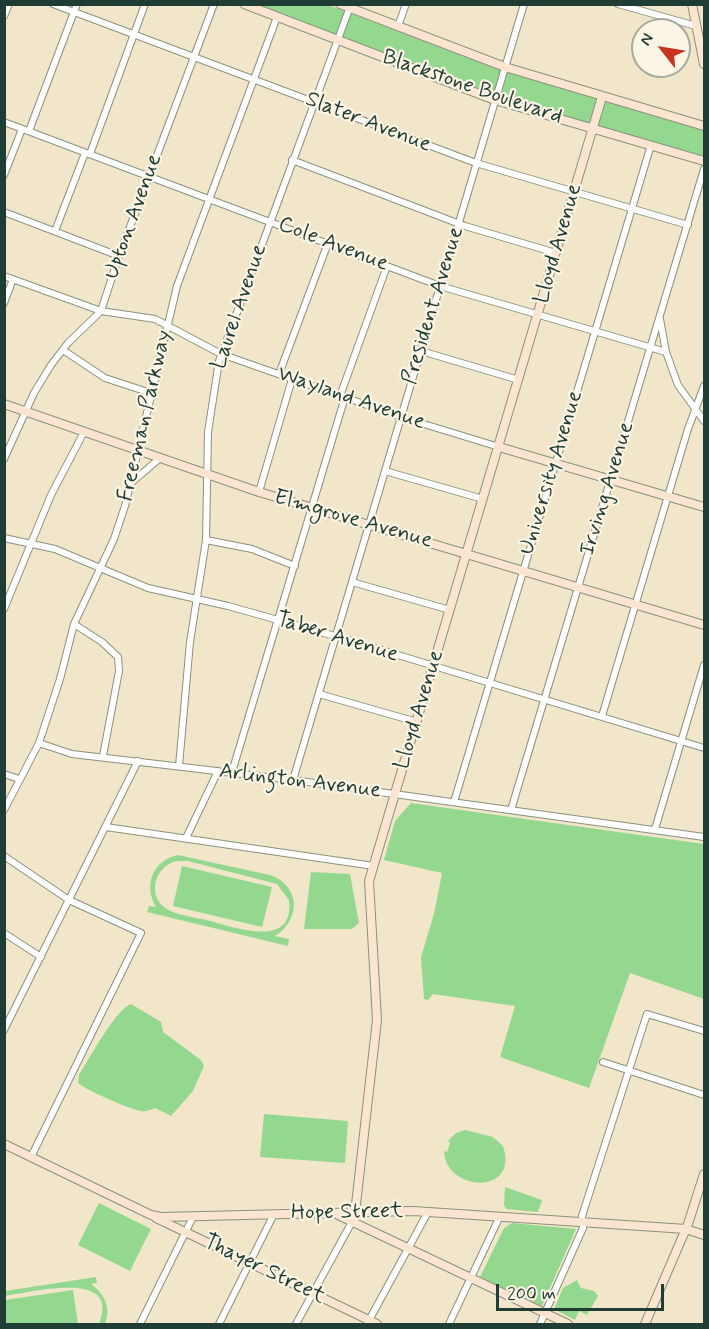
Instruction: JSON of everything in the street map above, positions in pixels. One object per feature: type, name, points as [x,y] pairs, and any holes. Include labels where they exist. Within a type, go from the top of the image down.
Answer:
[{"type":"street","points":[[4,16],[9,4]]},
{"type":"street","name":"Slater Avenue","points":[[53,4],[476,163],[688,225]]},
{"type":"street","points":[[4,175],[26,130],[77,4]]},
{"type":"street","points":[[55,231],[145,4]]},
{"type":"street","name":"Upton Avenue","points":[[4,459],[42,380],[63,350],[101,311],[118,256],[214,4]]},
{"type":"street","name":"Blackstone Boulevard","points":[[244,4],[495,100],[705,161]]},
{"type":"street","name":"Blackstone Boulevard","points":[[340,4],[505,67],[705,126]]},
{"type":"street","points":[[399,26],[406,4]]},
{"type":"street","name":"President Avenue","points":[[293,780],[524,4]]},
{"type":"street","points":[[618,4],[696,26]]},
{"type":"street","points":[[692,4],[705,64]]},
{"type":"street","name":"Laurel Avenue","points":[[179,766],[197,599],[206,540],[210,410],[221,354],[350,6]]},
{"type":"street","name":"Freeman Parkway","points":[[4,810],[39,742],[60,679],[74,624],[114,539],[154,394],[177,286],[277,17]]},
{"type":"street","name":"Lloyd Avenue","points":[[296,1324],[355,1213],[377,1020],[368,887],[602,97]]},
{"type":"street","name":"Cole Avenue","points":[[4,122],[440,286],[666,352]]},
{"type":"street","name":"University Avenue","points":[[454,802],[651,145]]},
{"type":"street","points":[[292,160],[459,224],[556,253]]},
{"type":"street","name":"Irving Avenue","points":[[511,810],[705,169]]},
{"type":"street","points":[[4,212],[118,256]]},
{"type":"street","points":[[279,374],[328,243]]},
{"type":"street","points":[[232,772],[296,566],[342,397],[387,266]]},
{"type":"street","name":"Wayland Avenue","points":[[4,276],[101,311],[168,324],[221,354],[401,417],[705,507]]},
{"type":"street","points":[[4,303],[13,279]]},
{"type":"street","points":[[660,316],[666,352],[678,385],[705,421]]},
{"type":"street","points":[[63,350],[105,378],[154,394]]},
{"type":"street","points":[[421,351],[519,380]]},
{"type":"street","points":[[260,492],[292,379]]},
{"type":"street","points":[[602,716],[668,496],[695,410],[705,386]]},
{"type":"street","name":"Elmgrove Avenue","points":[[4,404],[260,492],[705,624]]},
{"type":"street","points":[[4,609],[51,495],[84,432]]},
{"type":"street","points":[[130,483],[159,459]]},
{"type":"street","points":[[385,471],[483,500]]},
{"type":"street","name":"Taber Avenue","points":[[4,538],[55,549],[148,588],[279,620],[705,748]]},
{"type":"street","points":[[206,540],[252,549],[296,566]]},
{"type":"street","points":[[352,582],[450,610]]},
{"type":"street","points":[[74,624],[102,642],[118,657],[119,671],[103,756]]},
{"type":"street","points":[[656,829],[705,665]]},
{"type":"street","points":[[319,694],[417,722]]},
{"type":"street","name":"Arlington Avenue","points":[[39,742],[62,752],[293,780],[705,837]]},
{"type":"street","points":[[4,1030],[138,761]]},
{"type":"street","points":[[186,838],[218,771]]},
{"type":"street","points":[[4,774],[19,779]]},
{"type":"street","points":[[106,827],[374,866]]},
{"type":"street","points":[[4,856],[69,900],[141,933],[32,1157]]},
{"type":"street","points":[[4,933],[41,957]]},
{"type":"street","points":[[4,1010],[12,1015]]},
{"type":"street","points":[[540,1324],[583,1228],[582,1216],[647,1014],[705,1031]]},
{"type":"street","points":[[603,1062],[705,1095]]},
{"type":"street","name":"Hope Street","points":[[4,1144],[151,1215],[193,1217],[428,1212],[686,1229],[705,1235]]},
{"type":"street","points":[[645,1324],[686,1229],[705,1174]]},
{"type":"street","points":[[371,1323],[428,1212]]},
{"type":"street","points":[[335,1213],[568,1324]]},
{"type":"street","points":[[219,1324],[273,1214]]},
{"type":"street","name":"Thayer Street","points":[[151,1215],[371,1323]]},
{"type":"street","points":[[449,1324],[501,1216]]},
{"type":"street","points":[[140,1324],[193,1217]]},
{"type":"green space","points":[[253,5],[328,5],[497,69],[704,130],[704,158],[502,97]]},
{"type":"green space","points":[[411,803],[704,844],[704,999],[630,973],[589,1088],[500,1057],[515,1006],[433,994],[428,1000],[424,999],[421,957],[434,914],[442,873],[384,860],[395,821]]},
{"type":"green space","points":[[178,855],[270,875],[280,880],[288,887],[294,904],[290,921],[275,936],[289,939],[288,946],[147,912],[149,906],[156,907],[150,890],[153,875],[162,862]],"holes":[[[176,861],[188,861],[277,884],[289,900],[288,916],[283,925],[261,932],[247,930],[181,915],[165,908],[156,896],[155,889],[159,875],[169,864]]]},
{"type":"green space","points":[[182,866],[272,887],[262,927],[173,906]]},
{"type":"green space","points":[[311,872],[350,874],[359,923],[352,929],[304,929]]},
{"type":"green space","points":[[131,1004],[161,1022],[163,1032],[201,1060],[204,1066],[193,1091],[171,1116],[155,1108],[143,1111],[128,1107],[78,1083],[79,1075],[103,1035],[118,1015]]},
{"type":"green space","points":[[264,1114],[348,1121],[345,1163],[260,1157]]},
{"type":"green space","points":[[465,1130],[493,1137],[503,1146],[505,1162],[501,1174],[492,1180],[480,1183],[468,1181],[456,1175],[448,1165],[444,1151],[447,1152],[450,1143],[448,1141],[456,1133]]},
{"type":"green space","points":[[505,1187],[542,1200],[538,1212],[506,1209],[504,1205]]},
{"type":"green space","points":[[99,1203],[151,1229],[130,1271],[78,1245]]},
{"type":"green space","points":[[512,1223],[576,1229],[542,1306],[480,1277],[504,1228]]},
{"type":"green space","points":[[96,1277],[97,1283],[91,1284],[106,1302],[105,1324],[99,1324],[103,1307],[97,1296],[86,1290],[51,1289],[5,1296],[5,1291]]},
{"type":"green space","points":[[577,1280],[581,1288],[594,1291],[598,1296],[587,1315],[579,1311],[575,1320],[554,1309],[563,1288]]},
{"type":"green space","points":[[73,1290],[78,1324],[5,1324],[5,1300]]}]
